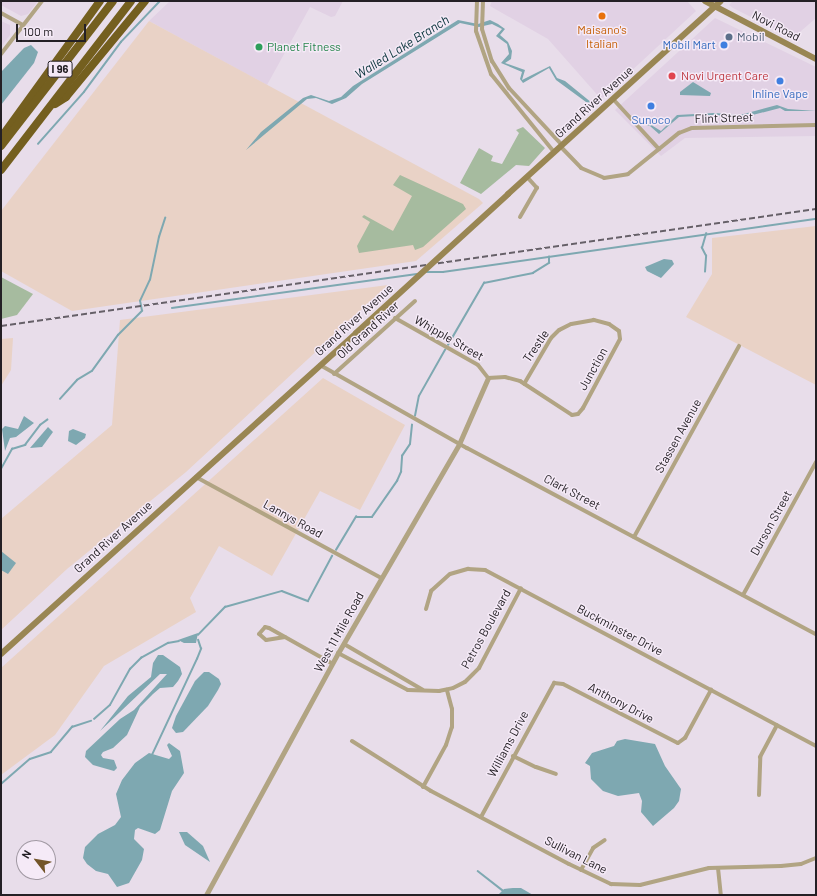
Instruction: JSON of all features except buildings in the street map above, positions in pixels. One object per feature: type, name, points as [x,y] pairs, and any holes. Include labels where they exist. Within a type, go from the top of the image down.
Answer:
[{"type":"highway","points":[[1,137],[100,1]]},
{"type":"highway","name":"I 96","points":[[1,146],[113,1]]},
{"type":"highway","name":"I 96","points":[[1,170],[131,1]]},
{"type":"highway","points":[[50,108],[66,97],[145,1]]},
{"type":"main road","name":"Novi Road","points":[[705,1],[816,59]]},
{"type":"main road","name":"Grand River Avenue","points":[[1,654],[721,1]]},
{"type":"street","points":[[1,54],[42,1]]},
{"type":"street","points":[[477,1],[476,7],[479,42],[485,62],[497,84],[554,152]]},
{"type":"street","name":"Flint Street","points":[[484,1],[482,9],[485,41],[492,61],[509,88],[581,168],[604,178],[628,174],[659,149],[680,134],[692,128],[816,125]]},
{"type":"street","points":[[1,13],[23,25]]},
{"type":"street","points":[[613,99],[659,149]]},
{"type":"street","points":[[520,217],[536,188],[527,176]]},
{"type":"street","name":"Old Grand River","points":[[334,374],[415,301]]},
{"type":"street","name":"Whipple Street","points":[[396,318],[478,365],[488,378]]},
{"type":"street","name":"Trestle","points":[[524,384],[548,341],[559,330],[571,324],[594,320],[616,328]]},
{"type":"street","name":"Junction","points":[[524,384],[544,399],[572,414],[578,414],[583,408],[620,339],[621,335],[616,328]]},
{"type":"street","name":"Stassen Avenue","points":[[634,537],[739,346]]},
{"type":"street","name":"Clark Street","points":[[320,365],[459,444],[816,634]]},
{"type":"street","points":[[488,378],[505,376],[524,384]]},
{"type":"street","name":"West 11 Mile Road","points":[[206,895],[338,653],[459,444],[488,378]]},
{"type":"street","name":"Durson Street","points":[[743,595],[816,462]]},
{"type":"street","name":"Lannys Road","points":[[196,477],[381,578]]},
{"type":"street","name":"Buckminster Drive","points":[[426,608],[431,591],[438,582],[459,570],[485,570],[816,746]]},
{"type":"street","name":"Petros Boulevard","points":[[338,653],[408,690],[447,690],[466,682],[479,668],[521,588]]},
{"type":"street","points":[[285,637],[266,640],[259,634],[265,627],[285,637],[333,664]]},
{"type":"street","points":[[344,644],[423,690]]},
{"type":"street","points":[[377,674],[382,665]]},
{"type":"street","name":"Anthony Drive","points":[[554,683],[563,684],[678,743],[685,738],[711,690]]},
{"type":"street","name":"Williams Drive","points":[[480,817],[554,683]]},
{"type":"street","points":[[423,787],[446,745],[452,726],[452,710],[447,690]]},
{"type":"street","points":[[759,794],[760,757],[776,725]]},
{"type":"street","name":"Sullivan Lane","points":[[352,741],[423,787],[581,870],[612,884],[633,885],[687,872],[718,868],[788,866],[801,864],[816,858]]},
{"type":"street","points":[[513,756],[536,767],[556,774]]},
{"type":"street","points":[[581,870],[593,848],[605,840]]},
{"type":"street","points":[[718,868],[721,895]]},
{"type":"shaded area","points":[[1,1],[38,1],[28,14],[21,16],[1,5]]},
{"type":"shaded area","points":[[170,1],[343,1],[335,16],[331,17],[310,7],[267,85],[149,21]]},
{"type":"shaded area","points":[[492,1],[687,1],[696,11],[601,99],[548,39],[490,6]]},
{"type":"shaded area","points":[[733,1],[816,1],[816,18],[793,38],[733,8],[729,5]]},
{"type":"shaded area","points":[[715,18],[816,67],[816,136],[685,138],[661,156],[615,110]]},
{"type":"shaded area","points":[[1,21],[10,25],[10,35],[1,47]]},
{"type":"shaded area","points":[[149,21],[479,199],[483,203],[416,261],[72,311],[1,271],[1,211]]},
{"type":"shaded area","points":[[816,226],[816,385],[686,317],[712,274],[712,238]]},
{"type":"shaded area","points":[[388,285],[186,472],[67,569],[1,630],[1,519],[112,425],[120,320]]},
{"type":"shaded area","points":[[13,338],[11,370],[1,386],[1,339]]},
{"type":"shaded area","points":[[323,378],[405,425],[360,510],[320,491],[272,576],[219,546],[190,598],[196,612],[104,666],[55,735],[1,775],[1,668]]},
{"type":"green space","points":[[523,127],[545,148],[529,166],[516,165],[481,194],[460,183],[479,148],[493,156],[491,161],[502,164],[519,133],[516,130]]},
{"type":"green space","points":[[400,175],[463,204],[466,209],[423,247],[415,250],[413,245],[359,253],[357,246],[370,222],[362,217],[364,215],[393,231],[412,196],[393,185]]},
{"type":"green space","points":[[1,277],[33,294],[17,315],[1,319]]},
{"type":"water","points":[[458,20],[478,24],[490,20],[498,24],[505,29],[500,35],[508,42],[512,51],[511,59],[505,63],[525,70],[522,80],[550,66],[557,78],[565,81],[592,103],[586,102],[556,80],[549,68],[523,83],[520,79],[522,72],[501,63],[509,54],[507,44],[496,36],[502,29],[492,24],[479,27],[460,23],[362,84],[346,98],[332,104],[316,98],[307,99],[246,150],[261,132],[303,98],[311,95],[329,101],[341,97],[353,86]]},
{"type":"water","points":[[31,45],[38,52],[34,63],[1,105],[1,72],[24,48]]},
{"type":"water","points":[[693,82],[711,93],[710,96],[680,95],[680,92]]},
{"type":"water","points":[[777,105],[788,109],[816,111],[785,111],[780,108],[745,117],[714,115],[679,117],[659,134],[650,126],[642,124],[648,123],[661,131],[677,115],[714,113],[740,115]]},
{"type":"water","points":[[664,259],[672,260],[674,264],[661,278],[647,271],[645,267]]},
{"type":"water","points":[[24,416],[34,423],[16,437],[10,438],[5,451],[2,429],[5,426],[18,429]]},
{"type":"water","points":[[48,427],[53,432],[42,447],[30,448]]},
{"type":"water","points":[[73,429],[86,434],[85,438],[76,445],[68,441],[69,431]]},
{"type":"water","points":[[1,551],[16,563],[8,574],[1,570]]},
{"type":"water","points":[[198,633],[196,643],[184,643],[178,640]]},
{"type":"water","points":[[158,655],[163,655],[180,667],[182,674],[178,681],[173,687],[160,688],[153,694],[140,707],[127,735],[113,748],[103,752],[101,755],[103,758],[114,760],[117,768],[114,771],[93,765],[85,757],[86,751],[120,719],[134,710],[167,674],[160,674],[100,731],[128,696],[151,677],[153,663]]},
{"type":"water","points":[[204,672],[209,672],[219,679],[221,684],[208,706],[183,732],[176,733],[172,728],[176,716],[195,681]]},
{"type":"water","points":[[625,739],[655,744],[665,766],[681,789],[679,801],[674,808],[653,826],[641,812],[642,801],[639,793],[618,796],[603,791],[591,779],[590,766],[585,763],[592,753],[614,746],[617,741]]},
{"type":"water","points":[[169,743],[180,751],[184,773],[172,791],[160,830],[155,834],[138,828],[135,830],[134,839],[144,849],[142,860],[129,883],[117,887],[108,874],[96,871],[87,864],[83,858],[85,847],[98,834],[115,825],[121,817],[116,794],[122,780],[135,763],[149,753],[169,759],[172,756],[167,745]]},
{"type":"water","points":[[179,832],[187,832],[203,846],[210,862],[185,845]]},
{"type":"water","points":[[521,888],[533,895],[498,895],[504,889]]},
{"type":"waterway","points":[[38,144],[84,92],[121,42],[160,1]]},
{"type":"waterway","name":"Walled Lake Branch","points":[[60,399],[77,380],[92,371],[118,335],[142,311],[140,301],[150,280],[159,237],[165,218]]},
{"type":"waterway","points":[[427,272],[443,272],[816,219]]},
{"type":"waterway","points":[[705,272],[706,256],[702,248],[706,234]]},
{"type":"waterway","points":[[448,345],[484,283],[533,273],[549,263],[549,257]]},
{"type":"waterway","points":[[172,308],[417,274]]},
{"type":"waterway","points":[[415,416],[419,396],[445,350]]},
{"type":"waterway","name":"Walled Lake Branch","points":[[1,469],[12,449],[25,445],[40,425],[47,420]]},
{"type":"waterway","points":[[336,550],[356,517],[372,517],[397,481],[401,472],[402,456],[410,444],[412,425]]},
{"type":"waterway","points":[[198,635],[225,607],[282,591],[308,601],[332,556]]},
{"type":"waterway","points":[[152,755],[197,659],[201,649],[198,640]]},
{"type":"waterway","points":[[94,719],[110,705],[130,669],[141,658],[168,643],[179,641]]},
{"type":"waterway","points":[[1,784],[30,759],[51,752],[72,727],[91,721]]},
{"type":"waterway","points":[[478,871],[502,890]]},
{"type":"railway","points":[[1,326],[816,209]]},
{"type":"place","name":"Maisano's Italian","points":[[602,16]]},
{"type":"place","name":"Mobil","points":[[729,37]]},
{"type":"place","name":"Mobil Mart","points":[[724,45]]},
{"type":"place","name":"Planet Fitness","points":[[259,47]]},
{"type":"place","name":"Novi Urgent Care","points":[[672,76]]},
{"type":"place","name":"Inline Vape","points":[[780,81]]},
{"type":"place","name":"Sunoco","points":[[651,106]]}]
